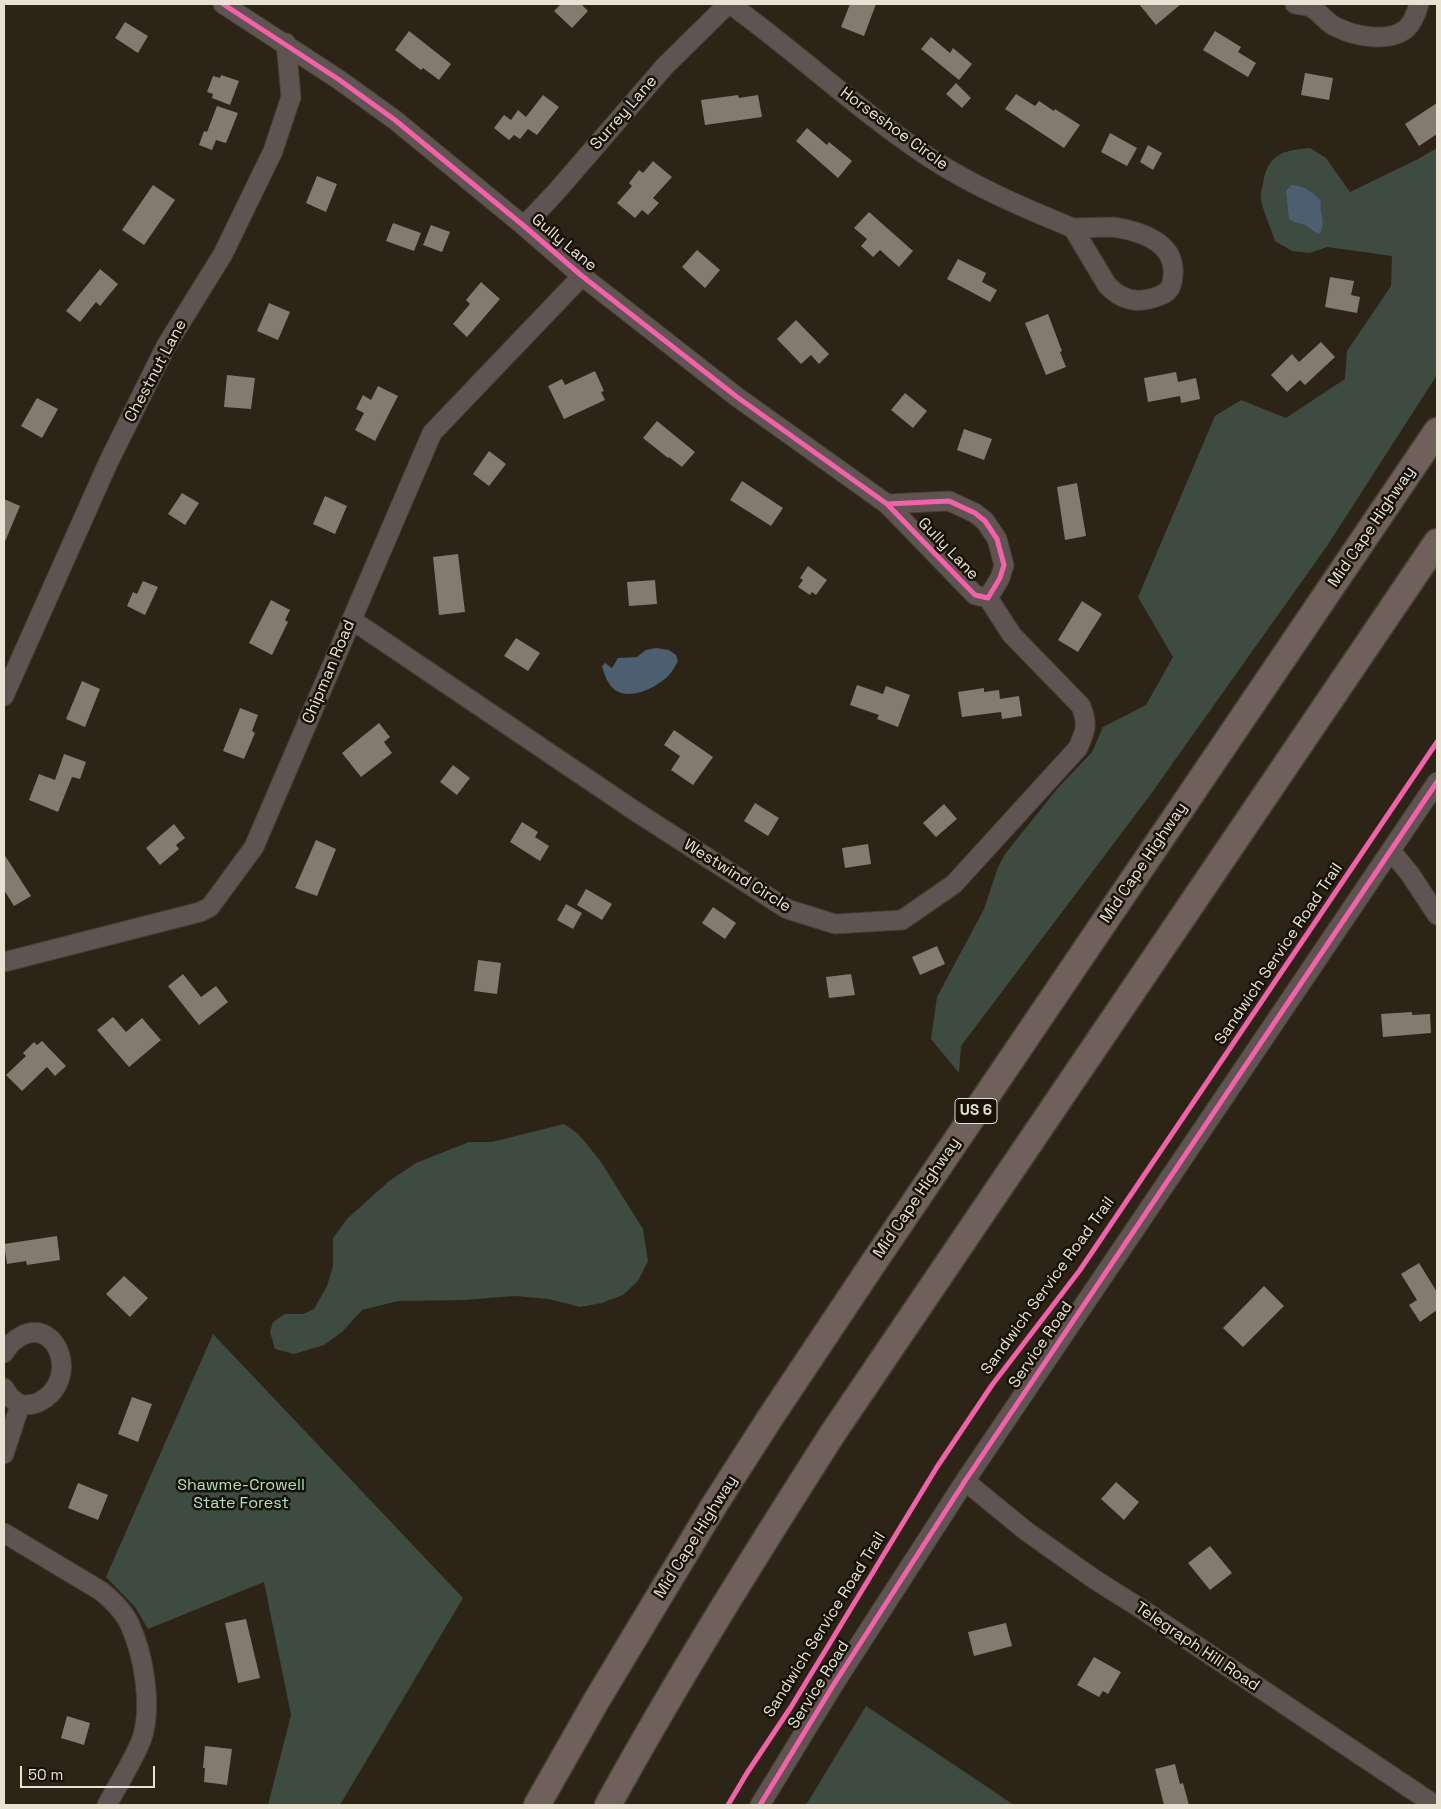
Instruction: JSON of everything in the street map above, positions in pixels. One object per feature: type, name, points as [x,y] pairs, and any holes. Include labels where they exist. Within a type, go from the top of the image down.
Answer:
[{"type":"highway","name":"Mid Cape Highway","points":[[537,1805],[595,1703],[687,1549],[770,1418],[1437,431]]},
{"type":"highway","points":[[608,1805],[672,1691],[833,1433],[1437,542]]},
{"type":"street","name":"Gully Lane","points":[[223,4],[338,79],[395,120],[582,276],[737,397],[887,504],[975,595],[988,598],[1000,578],[1004,566],[997,539],[980,517],[964,506],[949,501],[887,504]]},
{"type":"street","name":"Surrey Lane","points":[[524,226],[556,192],[665,66],[729,4]]},
{"type":"street","name":"Horseshoe Circle","points":[[729,4],[771,34],[890,129],[930,158],[979,187],[1073,228],[1113,227],[1125,229],[1155,241],[1164,247],[1174,265],[1171,287],[1164,294],[1148,300],[1135,301],[1114,293],[1107,285],[1073,228]]},
{"type":"street","points":[[1308,5],[1332,25],[1353,34],[1384,36],[1399,33],[1409,26],[1419,4]]},
{"type":"street","name":"Chestnut Lane","points":[[4,696],[108,463],[166,346],[222,254],[273,151],[291,98],[286,44]]},
{"type":"street","name":"Chipman Road","points":[[4,962],[200,912],[210,907],[254,847],[432,433],[582,276]]},
{"type":"street","name":"Westwind Circle","points":[[352,620],[638,813],[786,909],[835,924],[902,920],[954,884],[1078,748],[1086,732],[1086,718],[1080,706],[1012,635],[988,598]]},
{"type":"street","name":"Service Road","points":[[760,1805],[839,1676],[965,1481],[1437,782]]},
{"type":"street","points":[[1391,852],[1410,874],[1437,915]]},
{"type":"street","points":[[4,1353],[13,1340],[29,1333],[41,1334],[53,1341],[59,1350],[62,1363],[60,1380],[50,1394],[38,1403],[20,1405],[10,1397],[4,1388]]},
{"type":"street","points":[[4,1454],[20,1405]]},
{"type":"street","name":"Telegraph Hill Road","points":[[965,1481],[1026,1531],[1094,1580],[1144,1610],[1435,1805]]},
{"type":"street","points":[[4,1534],[101,1591],[115,1603],[130,1624],[143,1666],[146,1722],[140,1741],[107,1805]]},
{"type":"green space","points":[[1310,148],[1326,158],[1350,192],[1437,148],[1437,375],[1327,546],[1148,798],[961,1046],[959,1073],[931,1039],[937,997],[984,909],[998,867],[1005,854],[1057,789],[1092,752],[1103,727],[1146,705],[1173,657],[1138,597],[1215,416],[1241,400],[1286,418],[1345,379],[1347,351],[1391,286],[1392,256],[1327,247],[1310,253],[1292,251],[1275,241],[1261,200],[1261,192],[1268,166],[1285,152]]},
{"type":"green space","points":[[564,1124],[577,1133],[601,1162],[643,1229],[648,1261],[638,1281],[623,1295],[602,1303],[580,1307],[549,1299],[515,1296],[464,1300],[398,1301],[362,1310],[343,1331],[324,1345],[294,1354],[275,1349],[270,1332],[273,1322],[285,1314],[303,1314],[314,1309],[327,1286],[333,1266],[333,1238],[347,1219],[389,1181],[416,1163],[469,1142],[492,1142]]},
{"type":"green space","name":"Shawme-Crowell State Forest","points":[[213,1334],[463,1598],[340,1805],[268,1805],[291,1715],[264,1582],[148,1629],[135,1607],[106,1577]]},
{"type":"green space","points":[[866,1706],[1014,1805],[806,1805]]},
{"type":"water","points":[[1291,185],[1308,190],[1321,201],[1323,226],[1319,234],[1307,226],[1289,219],[1286,191]]},
{"type":"water","points":[[656,648],[669,650],[676,655],[678,661],[672,672],[664,680],[644,691],[628,694],[615,690],[610,685],[602,666],[605,663],[612,668],[618,658],[637,657],[646,650]]},
{"type":"building","points":[[561,4],[581,4],[588,11],[572,28],[554,11]]},
{"type":"building","points":[[850,4],[876,4],[864,36],[841,27]]},
{"type":"building","points":[[1139,4],[1181,4],[1156,25]]},
{"type":"building","points":[[125,22],[148,36],[138,53],[115,38]]},
{"type":"building","points":[[409,31],[451,64],[439,80],[423,68],[421,70],[395,50]]},
{"type":"building","points":[[1215,31],[1241,47],[1238,52],[1256,63],[1248,77],[1203,50]]},
{"type":"building","points":[[931,37],[950,53],[953,48],[972,64],[959,80],[921,49]]},
{"type":"building","points":[[1305,73],[1333,78],[1329,100],[1301,95]]},
{"type":"building","points":[[221,75],[239,81],[230,105],[212,98],[213,94],[207,92],[213,76],[220,78]]},
{"type":"building","points":[[956,83],[971,98],[962,108],[946,94]]},
{"type":"building","points":[[1016,94],[1035,106],[1039,101],[1080,125],[1064,148],[1005,109]]},
{"type":"building","points":[[543,95],[559,107],[537,135],[528,129],[520,139],[514,135],[509,140],[494,128],[504,115],[511,120],[518,110],[526,117]]},
{"type":"building","points":[[738,95],[739,98],[758,95],[762,117],[705,125],[701,100]]},
{"type":"building","points":[[1437,103],[1437,134],[1419,146],[1405,124]]},
{"type":"building","points":[[217,106],[238,113],[226,143],[216,140],[212,150],[199,145],[204,131],[207,132]]},
{"type":"building","points":[[807,128],[827,145],[829,142],[852,161],[838,178],[796,141]]},
{"type":"building","points":[[1110,133],[1137,148],[1127,166],[1101,152]]},
{"type":"building","points":[[1148,145],[1162,153],[1153,170],[1140,162]]},
{"type":"building","points":[[653,161],[672,177],[653,198],[659,203],[648,215],[642,210],[635,218],[617,203],[632,186],[629,183],[639,170],[643,173]]},
{"type":"building","points":[[317,176],[337,184],[326,212],[306,203]]},
{"type":"building","points":[[153,185],[175,200],[144,245],[122,230]]},
{"type":"building","points":[[869,212],[913,251],[899,267],[880,250],[873,257],[861,246],[867,239],[854,228]]},
{"type":"building","points":[[393,223],[421,233],[414,251],[386,241]]},
{"type":"building","points":[[431,225],[450,232],[442,252],[423,245]]},
{"type":"building","points":[[697,250],[720,270],[705,288],[682,267]]},
{"type":"building","points":[[958,259],[986,273],[982,282],[997,290],[990,302],[947,279]]},
{"type":"building","points":[[100,269],[118,284],[100,306],[96,302],[80,322],[66,311]]},
{"type":"building","points":[[1330,277],[1354,281],[1351,295],[1360,297],[1357,313],[1325,307]]},
{"type":"building","points":[[481,282],[500,299],[467,337],[453,324],[470,304],[466,300]]},
{"type":"building","points":[[269,303],[290,312],[278,340],[257,331]]},
{"type":"building","points":[[1048,314],[1066,367],[1046,375],[1025,323]]},
{"type":"building","points":[[796,320],[829,354],[819,364],[811,355],[801,364],[777,339]]},
{"type":"building","points":[[1321,342],[1335,357],[1305,385],[1300,380],[1287,392],[1271,375],[1292,354],[1299,362]]},
{"type":"building","points":[[595,371],[604,391],[601,392],[605,400],[564,419],[548,386],[562,379],[565,385]]},
{"type":"building","points":[[1176,372],[1178,382],[1196,378],[1200,399],[1181,403],[1180,396],[1148,402],[1144,378]]},
{"type":"building","points":[[227,375],[255,378],[251,409],[224,407]]},
{"type":"building","points":[[378,386],[398,396],[375,441],[355,430],[364,413],[356,409],[363,395],[371,400]]},
{"type":"building","points":[[905,393],[927,411],[913,428],[891,410]]},
{"type":"building","points":[[37,398],[58,409],[42,438],[21,426]]},
{"type":"building","points":[[657,421],[695,452],[682,467],[643,438]]},
{"type":"building","points":[[964,429],[992,439],[984,460],[957,450]]},
{"type":"building","points":[[489,451],[506,464],[489,486],[473,474]]},
{"type":"building","points":[[742,481],[783,508],[771,526],[730,500]]},
{"type":"building","points":[[1077,483],[1086,536],[1065,540],[1057,487]]},
{"type":"building","points":[[182,493],[199,503],[185,525],[168,514]]},
{"type":"building","points":[[325,496],[347,506],[335,534],[313,524]]},
{"type":"building","points":[[4,499],[20,506],[4,544]]},
{"type":"building","points":[[458,554],[465,612],[439,615],[433,557]]},
{"type":"building","points":[[808,566],[827,580],[816,595],[812,592],[810,595],[798,587],[803,580],[800,578]]},
{"type":"building","points":[[655,580],[657,604],[629,606],[627,582]]},
{"type":"building","points":[[143,581],[158,587],[145,615],[127,606],[133,592],[137,594]]},
{"type":"building","points":[[271,600],[290,610],[285,620],[288,622],[272,655],[249,643]]},
{"type":"building","points":[[1082,601],[1102,614],[1078,652],[1058,640]]},
{"type":"building","points":[[516,638],[540,653],[528,671],[504,656]]},
{"type":"building","points":[[82,681],[100,689],[85,727],[66,719]]},
{"type":"building","points":[[857,685],[883,694],[886,686],[910,695],[898,727],[877,719],[879,715],[850,705]]},
{"type":"building","points":[[984,688],[984,692],[999,690],[1000,699],[1019,696],[1022,716],[1002,719],[1001,712],[962,717],[958,692]]},
{"type":"building","points":[[240,708],[258,715],[252,731],[255,733],[244,759],[223,751]]},
{"type":"building","points":[[379,723],[390,737],[384,742],[392,753],[361,777],[342,753]]},
{"type":"building","points":[[674,730],[713,757],[693,785],[671,770],[680,756],[664,745]]},
{"type":"building","points":[[64,754],[86,762],[80,779],[72,777],[58,812],[29,800],[39,774],[55,780]]},
{"type":"building","points":[[453,765],[470,778],[457,795],[440,782]]},
{"type":"building","points":[[755,803],[779,818],[768,836],[744,821]]},
{"type":"building","points":[[944,804],[957,819],[936,837],[923,823]]},
{"type":"building","points":[[522,822],[538,832],[535,837],[549,846],[540,861],[510,842]]},
{"type":"building","points":[[174,824],[185,838],[176,845],[179,849],[160,865],[146,848]]},
{"type":"building","points":[[316,840],[336,849],[317,896],[295,888]]},
{"type":"building","points":[[868,844],[871,864],[845,868],[842,848]]},
{"type":"building","points":[[4,854],[31,896],[14,906],[4,890]]},
{"type":"building","points":[[586,889],[612,904],[602,920],[577,905]]},
{"type":"building","points":[[566,904],[582,913],[573,929],[557,920]]},
{"type":"building","points":[[713,907],[736,923],[725,939],[702,923]]},
{"type":"building","points":[[937,946],[945,964],[920,975],[912,957]]},
{"type":"building","points":[[478,960],[501,963],[497,994],[474,991]]},
{"type":"building","points":[[183,974],[201,997],[216,986],[228,1002],[199,1025],[168,986]]},
{"type":"building","points":[[851,974],[855,995],[829,998],[826,977]]},
{"type":"building","points":[[1412,1012],[1412,1015],[1430,1014],[1431,1033],[1383,1037],[1381,1014]]},
{"type":"building","points":[[113,1017],[126,1032],[142,1018],[161,1040],[129,1067],[97,1030]]},
{"type":"building","points":[[42,1041],[66,1066],[55,1076],[47,1067],[22,1091],[6,1075],[26,1056],[23,1053],[34,1042],[37,1045]]},
{"type":"building","points":[[57,1236],[60,1260],[27,1265],[26,1261],[7,1264],[4,1244]]},
{"type":"building","points":[[1419,1263],[1437,1292],[1437,1310],[1420,1322],[1409,1305],[1417,1300],[1401,1274]]},
{"type":"building","points":[[124,1276],[148,1298],[130,1317],[106,1294]]},
{"type":"building","points":[[1264,1286],[1284,1306],[1243,1347],[1223,1328]]},
{"type":"building","points":[[132,1397],[152,1404],[138,1442],[118,1434]]},
{"type":"building","points":[[1116,1482],[1139,1502],[1124,1520],[1101,1499]]},
{"type":"building","points":[[78,1483],[108,1495],[98,1520],[68,1508]]},
{"type":"building","points":[[1210,1546],[1232,1573],[1210,1590],[1188,1563]]},
{"type":"building","points":[[246,1619],[260,1678],[238,1683],[225,1623]]},
{"type":"building","points":[[1006,1623],[1012,1646],[974,1656],[968,1632]]},
{"type":"building","points":[[1094,1657],[1121,1672],[1108,1694],[1103,1691],[1099,1697],[1077,1685]]},
{"type":"building","points":[[67,1716],[90,1723],[84,1745],[61,1738]]},
{"type":"building","points":[[205,1746],[232,1749],[227,1785],[204,1782]]},
{"type":"building","points":[[1175,1764],[1180,1784],[1183,1783],[1189,1805],[1164,1805],[1155,1769]]},
{"type":"cycle path","points":[[223,4],[338,79],[395,120],[582,276],[737,397],[887,504],[949,501],[975,513],[985,521],[997,539],[1004,565],[1000,578],[988,598],[975,595],[887,504]]},
{"type":"cycle path","name":"Sandwich Service Road Trail","points":[[728,1805],[791,1707],[937,1467],[992,1385],[1080,1270],[1437,742]]},
{"type":"cycle path","points":[[760,1805],[834,1684],[965,1481],[1437,782]]}]
